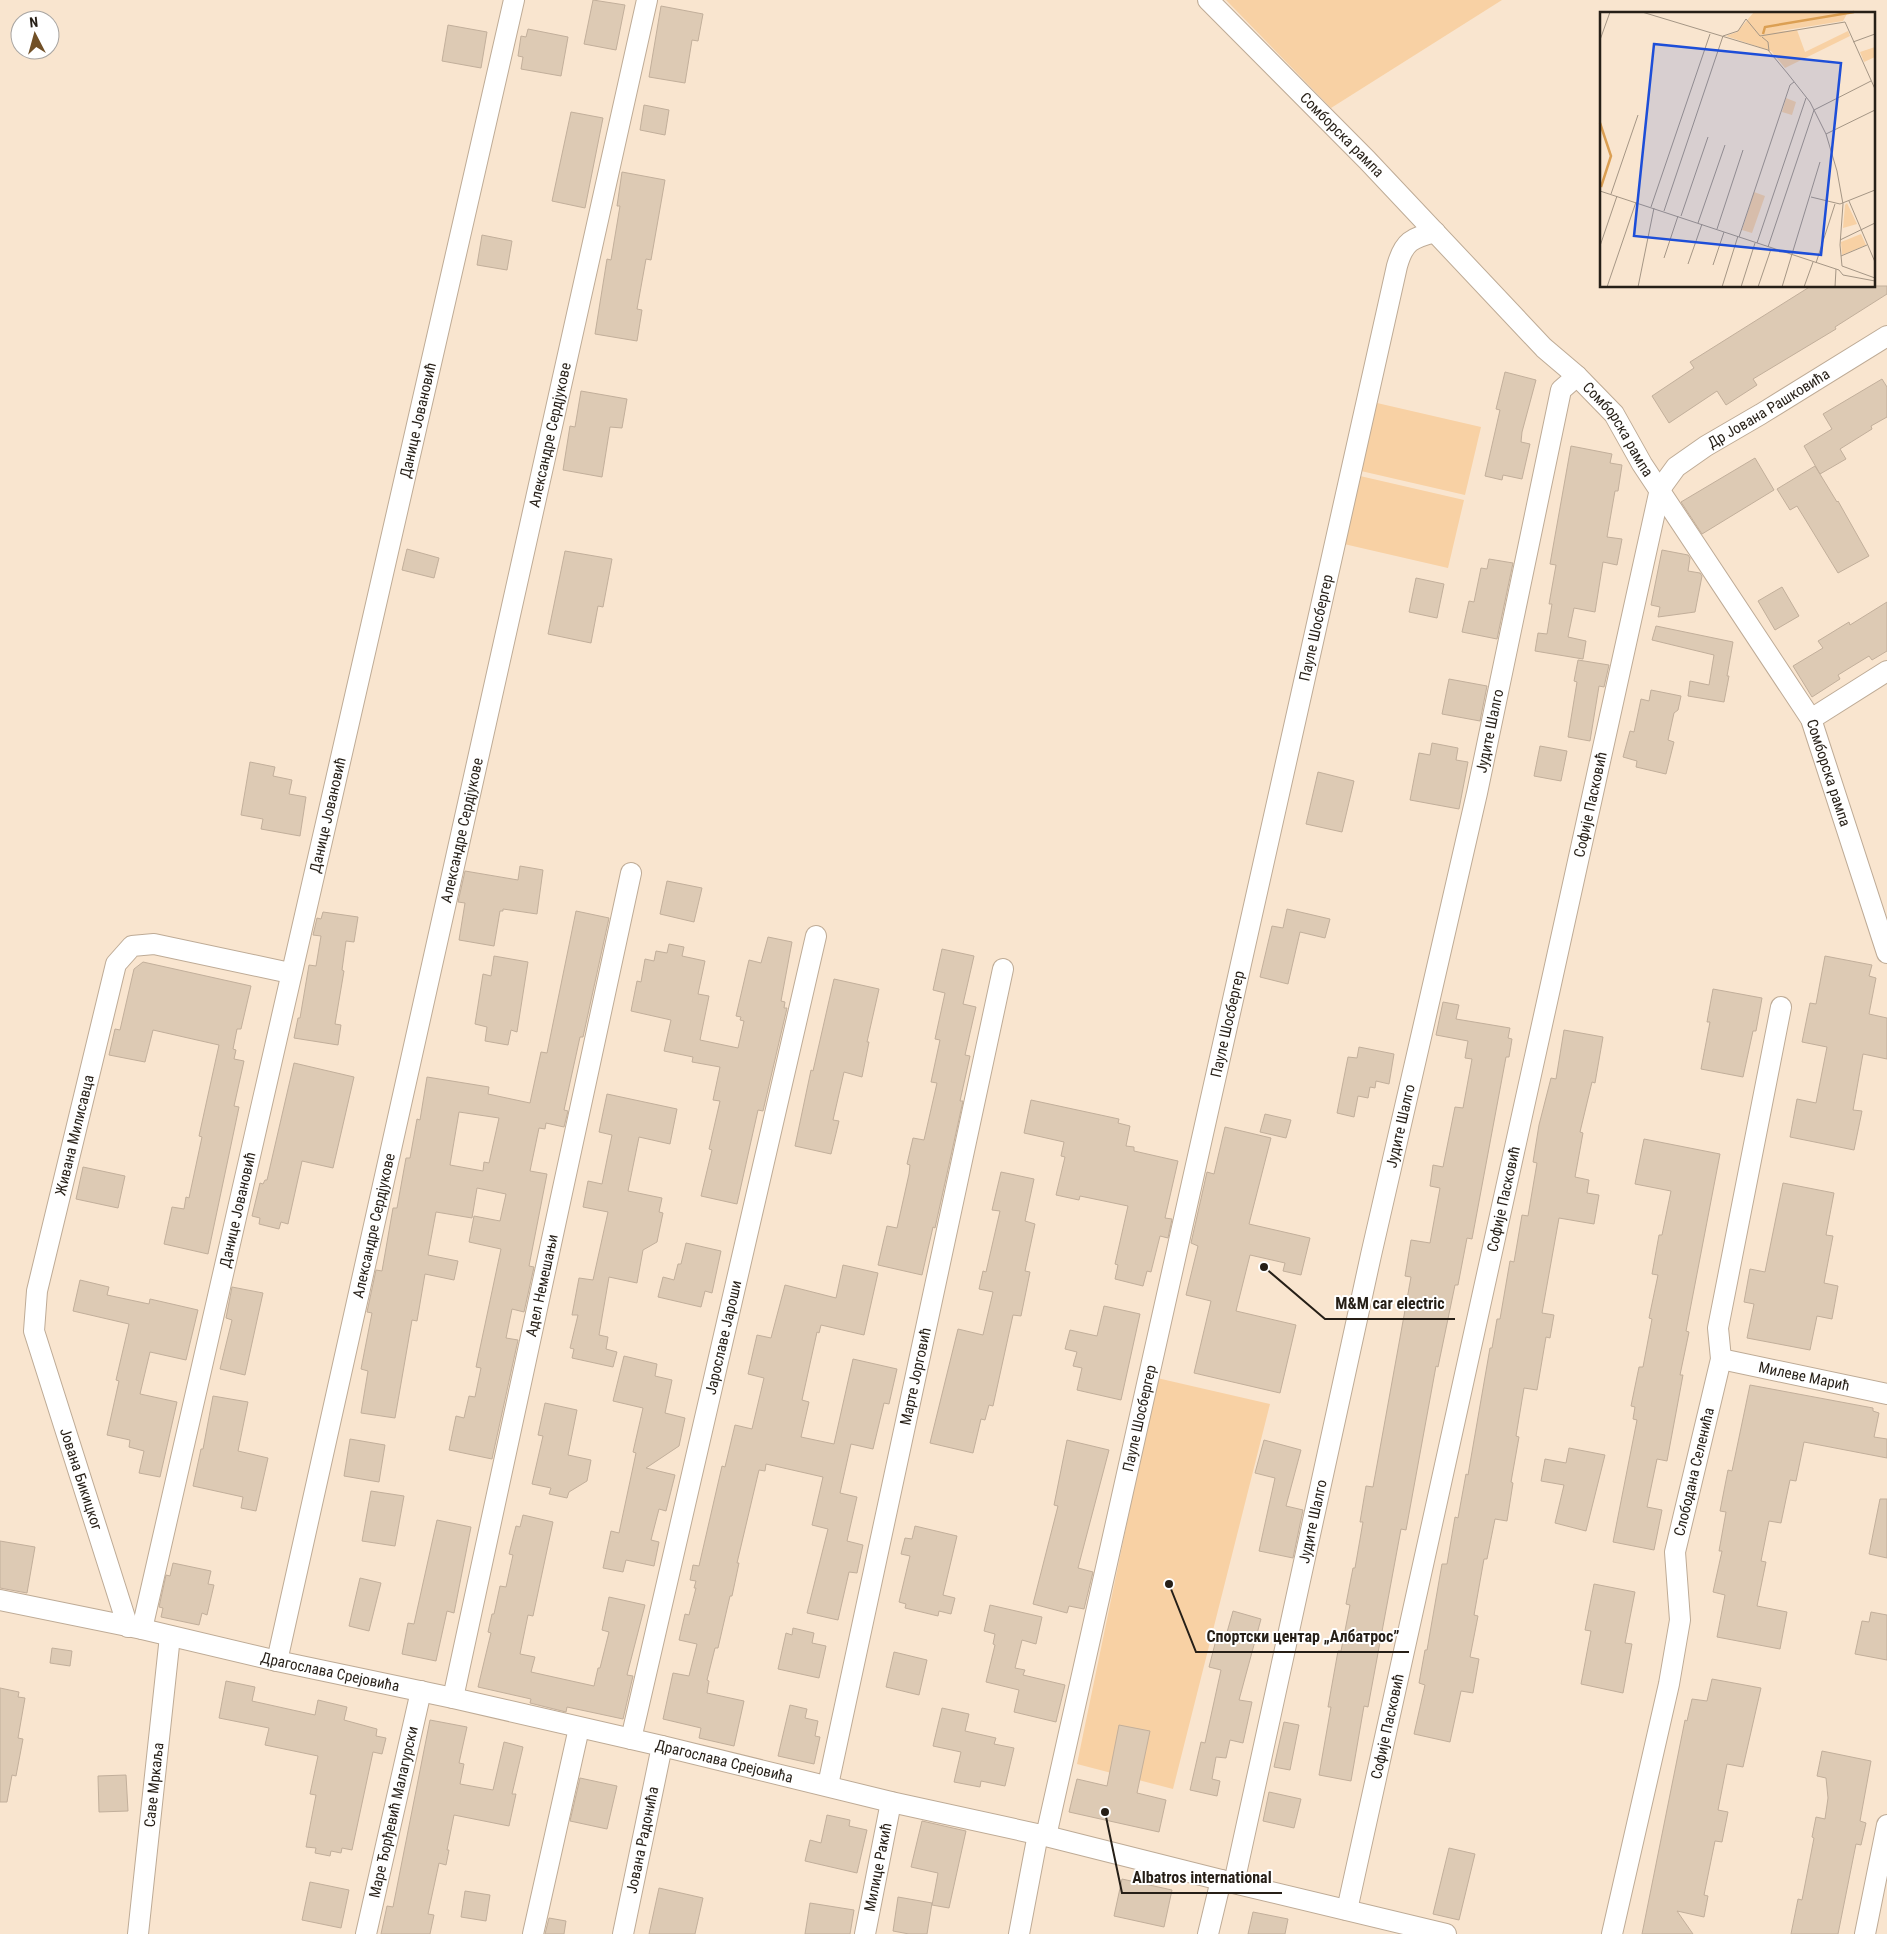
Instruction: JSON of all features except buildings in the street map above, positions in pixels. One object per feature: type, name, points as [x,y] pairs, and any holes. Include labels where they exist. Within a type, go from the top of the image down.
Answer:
[{"type":"street","name":"Данице Јовановић","points":[[135,1628],[290,973],[514,0]]},
{"type":"street","name":"Александре Сердјукове","points":[[277,1661],[647,0]]},
{"type":"street","name":"Сомборска рампа","points":[[1208,0],[1367,160],[1544,348],[1577,376],[1614,414],[1642,464],[1811,719],[1887,953]]},
{"type":"street","name":"Пауле Шосбергер","points":[[1019,1934],[1397,266],[1402,251],[1411,240],[1423,234],[1435,232]]},
{"type":"street","name":"Др Јована Рашковића","points":[[1660,489],[1676,467],[1706,446],[1887,336]]},
{"type":"street","name":"Јудите Шалго","points":[[1208,1934],[1228,1881],[1477,793],[1561,390],[1577,376]]},
{"type":"street","name":"Софије Пасковић","points":[[1347,1910],[1660,489]]},
{"type":"street","points":[[1811,719],[1887,671]]},
{"type":"street","name":"Адел Немешањи","points":[[453,1698],[631,873]]},
{"type":"street","name":"Јарославе Јароши","points":[[631,1739],[816,936]]},
{"type":"street","name":"Живана Милисавца","points":[[34,1331],[37,1291],[116,964],[132,946],[154,944],[290,973]]},
{"type":"street","name":"Марте Јорговић","points":[[828,1785],[1003,969]]},
{"type":"street","name":"Слободана Селенића","points":[[1612,1934],[1669,1684],[1680,1620],[1675,1552],[1721,1359],[1718,1328],[1781,1007]]},
{"type":"street","name":"Јована Бикицког","points":[[34,1331],[135,1628]]},
{"type":"street","name":"Милеве Марић","points":[[1721,1359],[1887,1394]]},
{"type":"street","name":"Драгослава Срејовића","points":[[0,1600],[453,1698],[828,1785],[891,1802],[1042,1835],[1347,1910],[1384,1927],[1446,1934]]},
{"type":"street","name":"Саве Мркаља","points":[[138,1934],[170,1636]]},
{"type":"street","name":"Маре Ђорђевић Малагурски","points":[[366,1934],[421,1691]]},
{"type":"street","points":[[533,1934],[579,1728]]},
{"type":"street","name":"Јована Радонића","points":[[623,1934],[662,1746]]},
{"type":"street","name":"Милице Ракић","points":[[865,1934],[891,1802]]},
{"type":"street","points":[[1865,1934],[1887,1825]]},
{"type":"shaded area","points":[[1226,0],[1502,0],[1331,108]]},
{"type":"shaded area","points":[[1377,403],[1481,427],[1465,495],[1361,471]]},
{"type":"shaded area","points":[[1360,476],[1464,500],[1448,568],[1344,544]]},
{"type":"shaded area","points":[[1157,1378],[1270,1404],[1173,1789],[1077,1764]]},
{"type":"place","name":"M&M car electric","points":[[1264,1267]]},
{"type":"place","name":"Спортски центар „Албатрос”","points":[[1169,1584]]},
{"type":"place","name":"Albatros international","points":[[1105,1812]]}]
